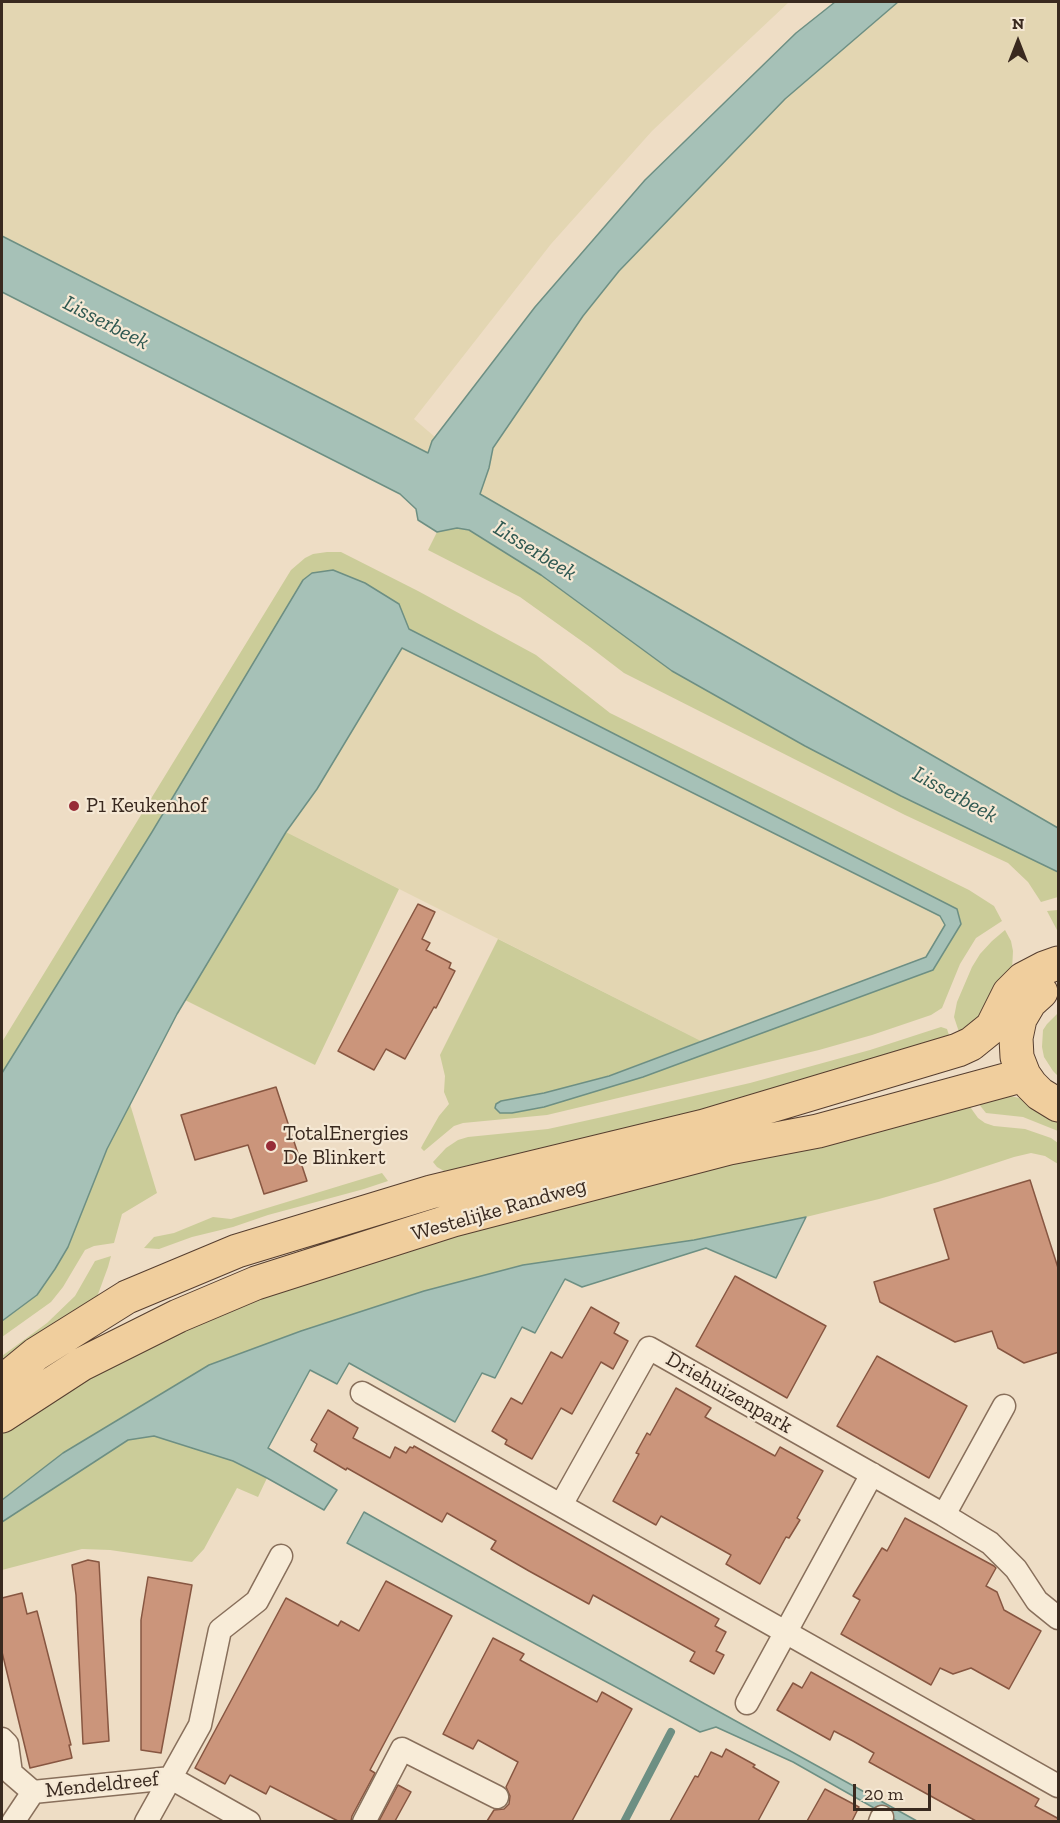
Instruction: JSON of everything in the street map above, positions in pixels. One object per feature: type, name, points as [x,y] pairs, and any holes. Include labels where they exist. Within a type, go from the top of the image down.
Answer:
[{"type":"main road","name":"Westelijke Randweg","points":[[2,1382],[36,1354],[127,1297],[237,1251],[431,1192],[704,1126],[958,1050],[983,1036],[992,1027],[1009,993],[1023,979],[1046,979]]},
{"type":"main road","points":[[1046,979],[1024,1010],[1017,1028],[1017,1057],[1024,1075],[1040,1094],[1059,1105]]},
{"type":"main road","name":"Westelijke Randweg","points":[[2,1416],[82,1364],[178,1316],[256,1283],[453,1220],[729,1148],[818,1131],[1024,1075]]},
{"type":"street","name":"Driehuizenpark","points":[[561,1505],[649,1348],[990,1543],[1016,1569],[1038,1601],[1059,1618]]},
{"type":"street","points":[[362,1393],[1059,1786]]},
{"type":"street","points":[[944,1515],[1004,1406]]},
{"type":"street","points":[[747,1703],[872,1474]]},
{"type":"street","name":"Mendeldreef","points":[[146,1821],[200,1725],[220,1630],[257,1601],[281,1556]]},
{"type":"street","name":"Mendeldreef","points":[[2,1739],[7,1744],[11,1773],[33,1792],[171,1779],[249,1821]]},
{"type":"street","points":[[364,1821],[402,1749],[497,1797]]},
{"type":"street","name":"Mendeldreef","points":[[13,1821],[33,1792]]},
{"type":"shaded area","points":[[2,2],[789,2],[652,131],[551,244],[414,419],[435,437],[428,453],[2,236]]},
{"type":"shaded area","points":[[898,2],[1058,2],[1058,828],[480,494],[493,449],[583,316],[619,271],[785,99]]},
{"type":"shaded area","points":[[402,648],[940,916],[945,925],[926,956],[701,1041],[286,832],[317,789]]},
{"type":"green space","points":[[457,528],[469,530],[541,575],[672,671],[805,746],[901,796],[1058,872],[1058,897],[1041,902],[1028,882],[1008,863],[905,815],[624,673],[520,597],[428,550],[437,532]]},
{"type":"green space","points":[[341,552],[536,655],[610,713],[969,890],[994,906],[1002,921],[976,938],[960,964],[942,1008],[931,1015],[819,1050],[547,1115],[463,1123],[454,1126],[424,1151],[421,1148],[423,1144],[439,1116],[449,1104],[444,1092],[445,1076],[440,1055],[498,939],[701,1041],[608,1076],[544,1093],[501,1101],[512,1113],[544,1107],[643,1077],[933,970],[961,924],[957,909],[409,629],[399,604],[365,583],[332,570],[152,832],[2,1073],[2,1042],[291,570],[313,554]]},
{"type":"green space","points":[[286,832],[399,889],[315,1065],[185,1000]]},
{"type":"green space","points":[[1058,910],[1058,932],[1047,911]]},
{"type":"green space","points":[[1005,930],[1013,951],[1012,970],[990,1008],[961,1038],[954,1017],[957,1002],[980,954]]},
{"type":"green space","points":[[1058,1013],[1058,1076],[1044,1057],[1042,1047],[1043,1030]]},
{"type":"green space","points":[[941,1027],[947,1029],[951,1041],[771,1095],[454,1170],[444,1171],[433,1162],[446,1148],[468,1137],[548,1129],[750,1083],[870,1050]]},
{"type":"green space","points":[[1003,1094],[1023,1099],[1058,1117],[1058,1131],[1023,1117],[986,1113],[978,1103]]},
{"type":"green space","points":[[130,1104],[157,1193],[122,1214],[114,1243],[85,1250],[63,1287],[51,1302],[2,1337],[2,1321],[37,1295],[68,1247],[107,1149]]},
{"type":"green space","points":[[968,1104],[978,1118],[985,1123],[1025,1129],[1051,1138],[1058,1143],[1058,1164],[1045,1156],[1031,1153],[879,1199],[806,1217],[695,1240],[523,1265],[424,1291],[301,1331],[209,1365],[63,1453],[2,1500],[2,1427],[145,1345],[287,1287],[506,1221]]},
{"type":"green space","points":[[382,1173],[388,1181],[192,1237],[159,1249],[144,1248],[154,1237],[174,1233],[213,1217],[231,1219]]},
{"type":"green space","points":[[111,1256],[97,1297],[2,1375],[2,1356],[47,1323],[75,1296],[95,1261]]},
{"type":"green space","points":[[154,1436],[233,1461],[267,1478],[258,1497],[237,1488],[204,1549],[192,1562],[110,1550],[82,1549],[2,1570],[2,1522],[128,1440]]},
{"type":"water","name":"Lisserbeek","points":[[835,2],[898,2],[785,99],[619,271],[583,316],[493,448],[480,494],[1058,828],[1058,872],[901,796],[805,746],[672,671],[541,575],[469,530],[457,528],[437,532],[418,520],[416,509],[400,494],[2,292],[2,236],[428,453],[432,441],[535,307],[645,180],[796,33]]},
{"type":"water","points":[[333,570],[365,583],[399,604],[409,629],[957,909],[961,924],[933,970],[643,1077],[544,1107],[500,1113],[495,1108],[496,1104],[501,1101],[544,1093],[609,1076],[926,957],[945,925],[940,916],[402,648],[317,789],[286,832],[177,1014],[107,1149],[68,1247],[55,1269],[37,1295],[2,1321],[2,1073],[152,832],[303,580],[312,573]]},
{"type":"water","points":[[806,1217],[776,1278],[706,1248],[582,1287],[565,1279],[535,1333],[522,1327],[495,1378],[482,1373],[455,1422],[349,1363],[337,1384],[310,1370],[268,1448],[337,1490],[324,1510],[233,1461],[154,1436],[128,1440],[2,1522],[2,1500],[63,1453],[209,1365],[301,1331],[424,1291],[523,1265],[694,1240]]},
{"type":"water","points":[[364,1512],[917,1821],[897,1821],[793,1762],[716,1727],[700,1732],[347,1543]]},
{"type":"building","points":[[418,904],[435,912],[422,939],[430,943],[426,950],[451,963],[449,968],[455,971],[405,1059],[386,1049],[374,1070],[338,1051]]},
{"type":"building","points":[[276,1087],[307,1181],[264,1194],[248,1145],[195,1160],[181,1115]]},
{"type":"building","points":[[1030,1180],[1059,1271],[1059,1352],[1024,1363],[998,1348],[992,1331],[955,1342],[880,1302],[874,1282],[949,1259],[934,1209]]},
{"type":"building","points":[[735,1276],[826,1326],[787,1398],[696,1346]]},
{"type":"building","points":[[591,1307],[619,1323],[614,1333],[628,1341],[613,1369],[601,1362],[572,1414],[561,1408],[532,1459],[505,1444],[507,1440],[492,1431],[511,1398],[522,1404],[551,1352],[562,1358]]},
{"type":"building","points":[[877,1356],[967,1406],[929,1478],[837,1426]]},
{"type":"building","points":[[676,1388],[711,1408],[705,1417],[775,1456],[780,1447],[823,1471],[797,1518],[800,1520],[789,1538],[786,1537],[760,1584],[726,1564],[731,1555],[661,1516],[656,1525],[613,1501],[639,1454],[636,1453],[647,1433],[650,1435]]},
{"type":"building","points":[[328,1410],[358,1428],[353,1438],[390,1458],[395,1447],[406,1453],[410,1447],[414,1446],[719,1619],[715,1626],[726,1632],[716,1651],[724,1655],[714,1674],[690,1661],[695,1652],[593,1595],[589,1604],[529,1571],[491,1549],[496,1541],[447,1513],[442,1522],[314,1451],[317,1444],[311,1440]]},
{"type":"building","points":[[905,1518],[994,1566],[996,1568],[986,1586],[997,1592],[1004,1610],[1041,1631],[1009,1689],[971,1668],[953,1674],[940,1668],[931,1685],[841,1634],[860,1600],[853,1596],[882,1548],[887,1551]]},
{"type":"building","points":[[88,1560],[99,1562],[109,1741],[83,1744],[76,1595],[72,1565]]},
{"type":"building","points":[[148,1577],[192,1585],[161,1753],[141,1750],[141,1620]]},
{"type":"building","points":[[386,1581],[452,1616],[370,1770],[375,1773],[351,1821],[338,1821],[270,1786],[266,1794],[230,1775],[225,1784],[195,1768],[286,1598],[338,1626],[341,1621],[359,1631]]},
{"type":"building","points":[[22,1593],[27,1614],[37,1611],[71,1745],[69,1745],[72,1758],[30,1768],[2,1652],[2,1598]]},
{"type":"building","points":[[493,1638],[524,1654],[520,1660],[597,1702],[602,1692],[632,1709],[572,1821],[487,1821],[494,1810],[504,1809],[509,1804],[510,1796],[506,1787],[518,1762],[478,1740],[473,1749],[443,1734]]},
{"type":"building","points":[[811,1672],[1039,1799],[1035,1806],[1059,1821],[976,1821],[869,1762],[874,1753],[853,1741],[834,1731],[830,1740],[777,1710],[793,1683],[802,1688]]},
{"type":"building","points":[[726,1749],[779,1782],[758,1821],[670,1821],[711,1752],[722,1757]]},
{"type":"building","points":[[398,1785],[411,1792],[395,1821],[379,1821]]},
{"type":"building","points":[[825,1789],[859,1807],[852,1821],[807,1821]]},
{"type":"waterway","points":[[624,1822],[671,1732]]},
{"type":"place","name":"P1 Keukenhof","points":[[74,806]]},
{"type":"place","name":"TotalEnergies De Blinkert","points":[[271,1146]]}]
